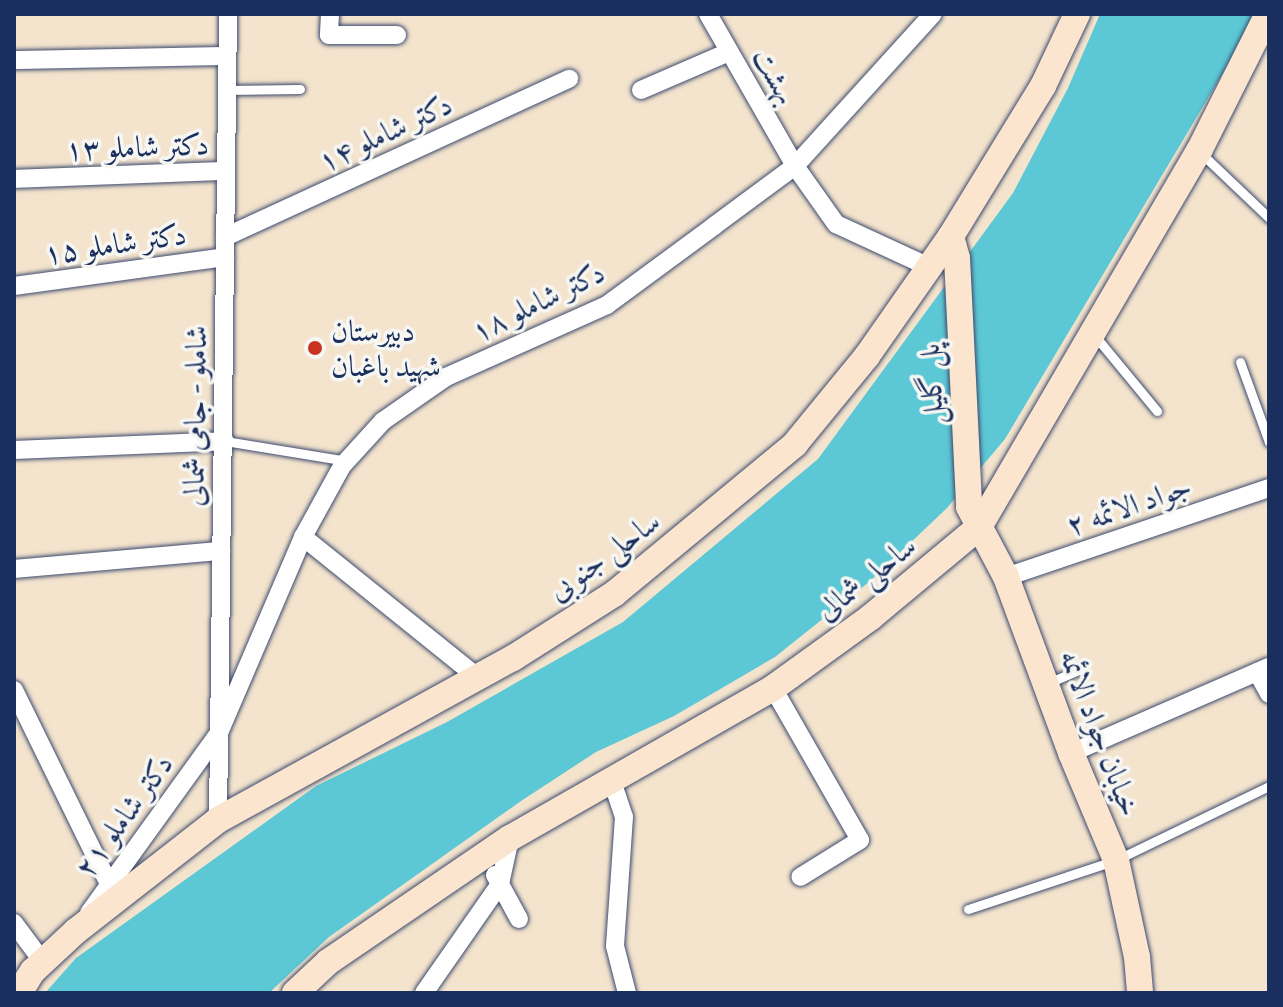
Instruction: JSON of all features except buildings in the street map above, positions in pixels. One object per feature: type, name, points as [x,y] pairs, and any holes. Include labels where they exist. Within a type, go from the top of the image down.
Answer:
[{"type":"street","name":"شاملو - جامی شمالی","points":[[218,820],[228,14]]},
{"type":"street","points":[[330,14],[329,35],[397,35]]},
{"type":"street","name":"بهشت","points":[[708,14],[795,166],[836,224],[929,267]]},
{"type":"street","name":"دکتر شاملو ۱۸","points":[[219,733],[303,537],[347,461],[383,421],[446,377],[607,305],[795,166],[933,14]]},
{"type":"street","name":"ساحلی جنوبی","points":[[19,993],[43,962],[76,931],[218,820],[477,677],[614,594],[795,444],[867,356],[929,267],[954,247],[1043,86],[1077,14]]},
{"type":"street","name":"ساحلی شمالی","points":[[295,993],[328,962],[510,838],[773,688],[871,617],[974,517],[1092,332],[1199,151],[1268,14]]},
{"type":"street","points":[[641,90],[729,52]]},
{"type":"street","points":[[17,60],[227,56]]},
{"type":"street","name":"دکتر شاملو ۱۴","points":[[225,237],[569,79]]},
{"type":"street","name":"دکتر شاملو ۱۳","points":[[14,179],[226,171]]},
{"type":"street","name":"پل گلیل","points":[[954,247],[974,517]]},
{"type":"street","name":"دکتر شاملو ۱۵","points":[[14,286],[225,257]]},
{"type":"street","points":[[14,450],[225,441]]},
{"type":"street","name":"جواد الائمه ۲","points":[[1006,577],[1269,488]]},
{"type":"street","name":"خیابان جواد الائمه","points":[[974,517],[1006,577],[1071,753],[1116,860],[1137,957],[1140,993]]},
{"type":"street","points":[[303,537],[477,677]]},
{"type":"street","points":[[14,569],[221,551]]},
{"type":"street","points":[[1071,753],[1263,669],[1269,694]]},
{"type":"street","points":[[773,688],[860,840],[800,877]]},
{"type":"street","points":[[14,690],[109,884]]},
{"type":"street","name":"دکتر شاملو ۲۱","points":[[76,931],[219,733]]},
{"type":"street","points":[[611,778],[624,817],[615,946],[627,993]]},
{"type":"street","points":[[424,993],[500,884],[510,838]]},
{"type":"street","points":[[484,855],[519,919]]},
{"type":"street","points":[[14,923],[43,962]]},
{"type":"lane","points":[[227,90],[300,89]]},
{"type":"lane","points":[[1199,151],[1269,218]]},
{"type":"lane","points":[[1092,332],[1157,411]]},
{"type":"lane","points":[[1240,362],[1269,442]]},
{"type":"lane","points":[[225,441],[347,461]]},
{"type":"lane","points":[[1045,684],[1078,670]]},
{"type":"lane","points":[[968,909],[1116,860],[1269,786]]},
{"type":"water","points":[[1100,14],[1254,14],[1242,41],[1005,439],[947,508],[869,582],[775,657],[674,716],[596,752],[521,801],[329,937],[269,993],[45,993],[76,958],[316,786],[447,722],[623,622],[818,459],[1013,193],[1068,88]]},
{"type":"place","name":"دبیرستان شهید باغبان","points":[[315,348]]}]
